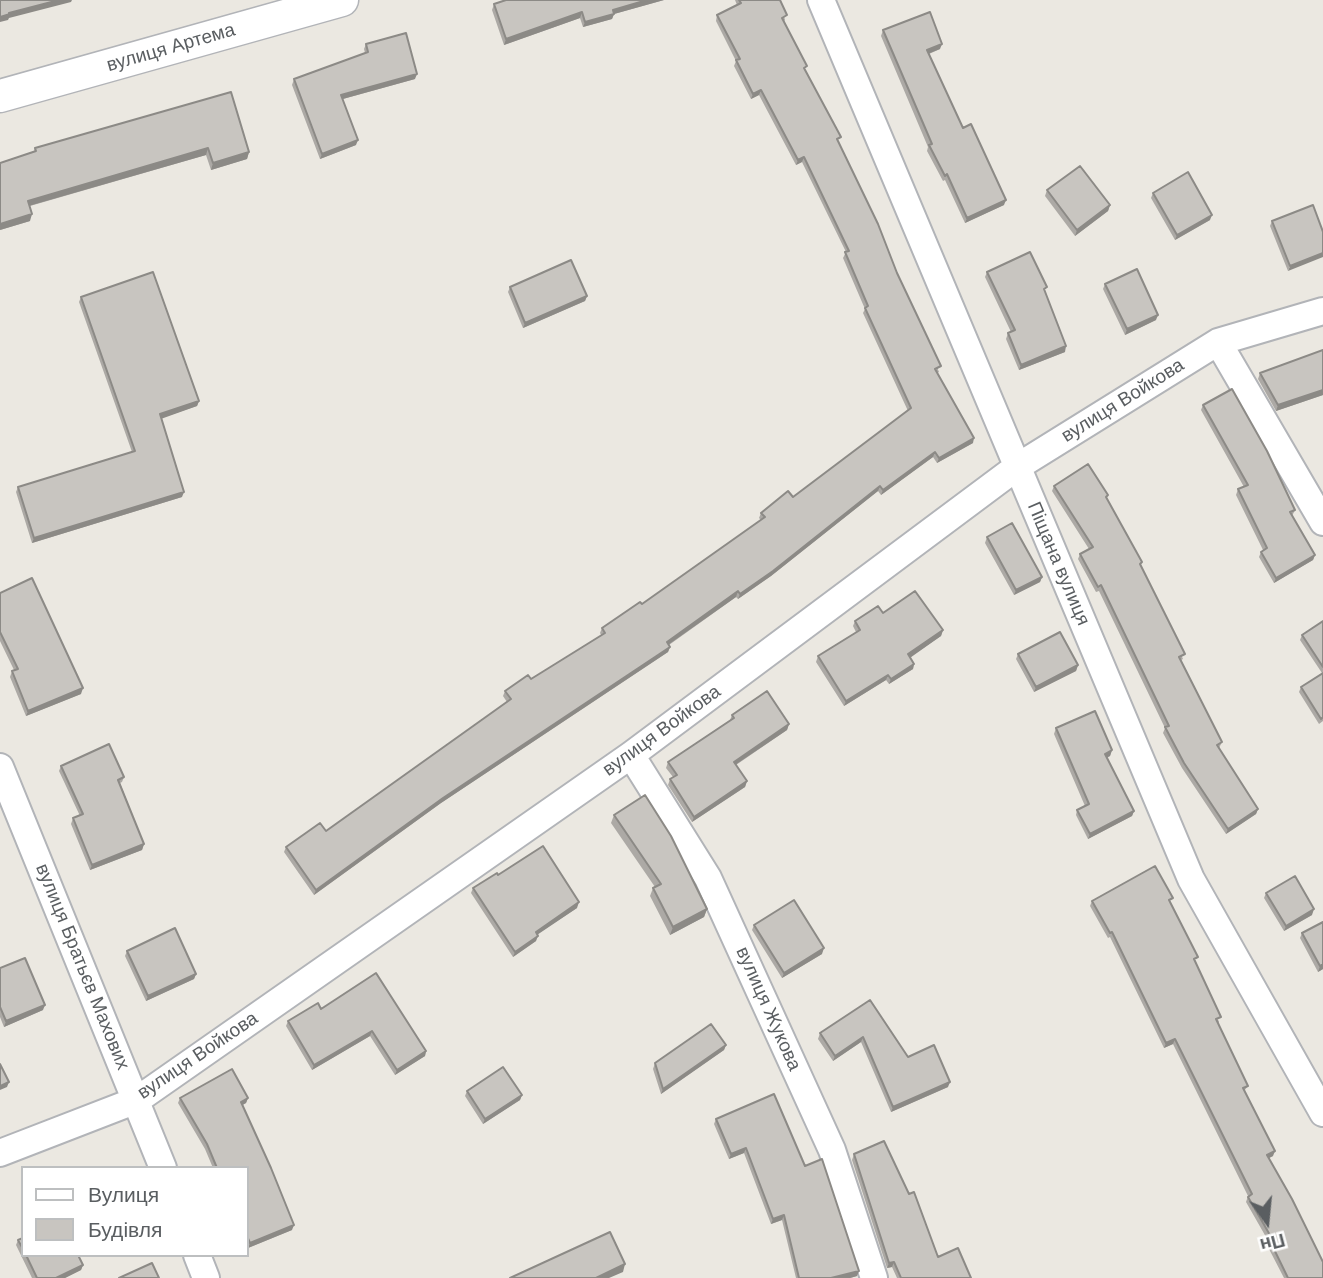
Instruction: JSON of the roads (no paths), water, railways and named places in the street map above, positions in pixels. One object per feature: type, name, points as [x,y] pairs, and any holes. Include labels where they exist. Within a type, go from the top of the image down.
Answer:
[{"type":"street","name":"вулиця Артема","points":[[0,96],[342,0]]},
{"type":"street","name":"Піщана вулиця","points":[[821,0],[1191,879],[1323,1113]]},
{"type":"street","name":"вулиця Войкова","points":[[0,1153],[137,1100],[631,755],[1017,467],[1218,342],[1323,311]]},
{"type":"street","points":[[1218,342],[1323,522]]},
{"type":"street","name":"вулиця Жукова","points":[[631,755],[708,877],[832,1150],[874,1278]]},
{"type":"street","name":"вулиця Братьєв Махових","points":[[0,768],[162,1166]]},
{"type":"street","points":[[198,1257],[206,1278]]}]
